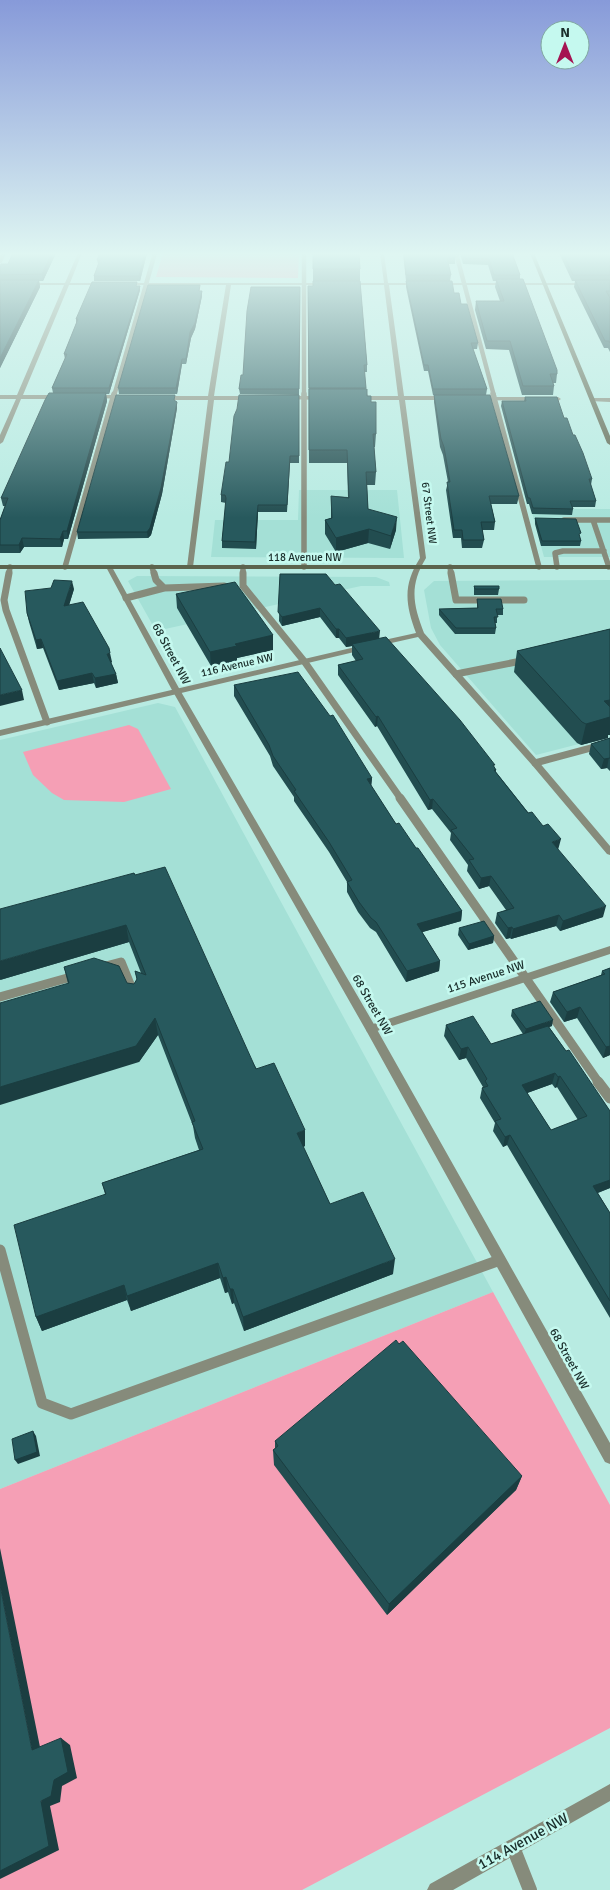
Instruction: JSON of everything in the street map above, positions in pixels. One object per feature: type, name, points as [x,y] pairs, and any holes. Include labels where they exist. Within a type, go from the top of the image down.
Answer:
[{"type":"main road","points":[[568,341],[610,443]]},
{"type":"main road","name":"118 Avenue NW","points":[[0,567],[610,567]]},
{"type":"street","points":[[0,442],[42,341]]},
{"type":"street","points":[[190,567],[220,341]]},
{"type":"street","name":"67 Street NW","points":[[395,341],[423,558],[417,567],[410,588],[412,611],[420,634],[535,763],[610,852]]},
{"type":"street","points":[[0,397],[67,397]]},
{"type":"street","points":[[86,397],[134,398]]},
{"type":"street","points":[[153,398],[258,398]]},
{"type":"street","points":[[276,398],[324,398]]},
{"type":"street","points":[[353,398],[458,398]]},
{"type":"street","points":[[467,399],[558,399]]},
{"type":"street","points":[[592,400],[610,400]]},
{"type":"street","name":"68 Street NW","points":[[110,567],[176,690],[371,1029],[610,1457]]},
{"type":"street","name":"116 Avenue NW","points":[[0,733],[420,634]]},
{"type":"street","name":"115 Avenue NW","points":[[371,1029],[610,950]]},
{"type":"street","name":"114 Avenue NW","points":[[436,1890],[610,1792]]},
{"type":"lane","points":[[65,567],[131,341]]},
{"type":"lane","points":[[304,341],[304,567]]},
{"type":"lane","points":[[479,341],[539,567]]},
{"type":"lane","points":[[527,519],[536,520]]},
{"type":"lane","points":[[555,520],[610,520]]},
{"type":"lane","points":[[593,520],[610,567]]},
{"type":"lane","points":[[535,556],[554,556],[563,551],[604,551]]},
{"type":"lane","points":[[554,556],[557,567]]},
{"type":"lane","points":[[10,567],[4,600],[6,610],[47,722]]},
{"type":"lane","points":[[152,567],[156,580],[164,588]]},
{"type":"lane","points":[[243,567],[243,586],[304,661],[610,1098]]},
{"type":"lane","points":[[450,567],[456,600],[524,600]]},
{"type":"lane","points":[[126,598],[164,588],[243,586]]},
{"type":"lane","points":[[456,674],[537,658]]},
{"type":"lane","points":[[535,763],[610,743]]},
{"type":"lane","points":[[0,997],[121,962],[134,994]]},
{"type":"lane","points":[[0,1250],[42,1403],[71,1414],[500,1260]]},
{"type":"lane","points":[[513,1847],[530,1890]]},
{"type":"shaded area","points":[[299,490],[397,490],[404,558],[211,557],[215,520],[298,520]]},
{"type":"shaded area","points":[[531,509],[610,509],[610,557],[544,557]]},
{"type":"shaded area","points":[[137,576],[376,577],[389,582],[390,586],[361,586],[156,631],[128,581]]},
{"type":"shaded area","points":[[610,580],[610,736],[536,755],[440,645],[431,628],[424,590],[434,581]]},
{"type":"shaded area","points":[[158,703],[175,707],[493,1292],[0,1489],[0,740]]},
{"type":"shaded area","points":[[129,725],[138,729],[171,789],[124,802],[64,800],[52,793],[33,775],[23,752]]},
{"type":"shaded area","points":[[493,1292],[610,1505],[610,1728],[302,1890],[0,1890],[0,1489]]},
{"type":"building","points":[[0,341],[8,341],[0,358]]},
{"type":"building","points":[[69,341],[123,341],[109,388],[52,388],[67,354],[64,354]]},
{"type":"building","points":[[132,341],[189,341],[186,359],[182,359],[176,388],[118,388]]},
{"type":"building","points":[[245,341],[299,341],[299,389],[239,389],[241,375],[243,375]]},
{"type":"building","points":[[309,341],[365,341],[367,365],[364,365],[366,388],[309,388]]},
{"type":"building","points":[[419,341],[477,341],[478,343],[471,343],[487,389],[433,389],[428,365],[424,365]]},
{"type":"building","points":[[510,341],[546,341],[557,370],[557,374],[550,374],[554,386],[523,386]]},
{"type":"building","points":[[309,389],[367,389],[367,396],[371,396],[371,402],[376,402],[376,434],[373,434],[376,472],[366,472],[368,509],[397,517],[391,536],[369,529],[336,538],[325,520],[332,518],[331,496],[349,498],[347,450],[309,450]]},
{"type":"building","points":[[49,393],[106,393],[67,531],[63,531],[60,539],[22,538],[19,545],[0,545],[0,520],[8,498],[1,498]]},
{"type":"building","points":[[116,395],[175,395],[174,400],[177,402],[161,488],[150,528],[147,532],[77,532]]},
{"type":"building","points":[[239,395],[299,395],[299,456],[290,456],[287,505],[258,505],[255,542],[222,541],[226,498],[225,495],[221,495],[226,462],[229,462],[234,416]]},
{"type":"building","points":[[434,395],[490,395],[519,496],[489,496],[495,522],[481,522],[484,540],[463,540],[462,530],[454,530],[447,482],[450,482]]},
{"type":"building","points":[[525,397],[557,397],[564,418],[567,418],[573,435],[575,435],[583,453],[592,479],[589,479],[596,501],[570,501],[573,509],[533,508],[530,498],[528,498],[502,401],[526,401]]},
{"type":"building","points":[[535,518],[576,519],[581,533],[579,534],[581,541],[542,541]]},
{"type":"building","points":[[280,574],[326,574],[335,585],[340,584],[380,631],[346,638],[339,629],[336,629],[320,608],[282,617],[278,612]]},
{"type":"building","points":[[54,580],[72,581],[64,606],[83,602],[109,648],[110,653],[107,654],[116,674],[95,678],[92,673],[57,681],[41,639],[36,640],[27,613],[25,591],[51,588]]},
{"type":"building","points":[[235,582],[273,635],[210,652],[176,594]]},
{"type":"building","points":[[474,586],[499,586],[499,589],[475,589]]},
{"type":"building","points":[[477,599],[501,599],[503,609],[496,609],[498,617],[494,617],[496,628],[456,628],[439,609],[478,608]]},
{"type":"building","points":[[610,629],[610,700],[604,701],[610,707],[610,717],[586,724],[582,722],[517,651]]},
{"type":"building","points":[[386,637],[460,720],[495,765],[493,765],[496,770],[494,770],[528,813],[532,812],[543,826],[548,824],[561,839],[552,842],[606,906],[563,921],[559,915],[513,929],[512,927],[508,928],[497,913],[514,908],[491,876],[481,878],[469,860],[474,859],[451,830],[457,828],[433,799],[430,800],[378,716],[376,717],[338,665],[363,659],[352,644]]},
{"type":"building","points":[[0,648],[22,690],[0,695]]},
{"type":"building","points":[[298,672],[330,716],[333,715],[372,778],[367,779],[396,824],[399,823],[416,848],[418,848],[462,911],[417,924],[440,961],[407,971],[376,922],[359,902],[347,882],[352,880],[294,791],[296,790],[273,756],[269,745],[234,685]]},
{"type":"building","points":[[610,738],[610,758],[604,759],[591,744]]},
{"type":"building","points":[[165,867],[256,1069],[274,1063],[305,1130],[297,1133],[330,1204],[363,1192],[395,1259],[243,1317],[233,1289],[230,1289],[226,1277],[223,1278],[218,1263],[127,1296],[124,1285],[36,1317],[14,1225],[106,1194],[102,1183],[203,1149],[192,1122],[195,1121],[155,1018],[136,1046],[0,1087],[0,1003],[69,983],[64,967],[94,958],[119,966],[127,983],[134,984],[137,979],[135,971],[146,975],[126,925],[0,961],[0,909],[134,873],[135,875]]},
{"type":"building","points":[[484,921],[494,936],[469,944],[459,928]]},
{"type":"building","points":[[610,968],[610,1046],[606,1047],[580,1007],[567,1012],[553,992],[605,974],[602,971]]},
{"type":"building","points":[[540,1001],[553,1020],[526,1029],[512,1010]]},
{"type":"building","points":[[473,1016],[491,1044],[548,1026],[566,1051],[569,1050],[610,1111],[610,1180],[593,1186],[610,1213],[610,1301],[510,1135],[505,1137],[495,1121],[501,1119],[482,1088],[488,1086],[485,1081],[487,1079],[468,1047],[461,1049],[446,1025]],"holes":[[[555,1073],[558,1077],[560,1076],[587,1116],[551,1130],[522,1085]]]},
{"type":"building","points":[[396,1340],[399,1344],[403,1341],[522,1476],[389,1604],[273,1450],[278,1446],[275,1441]]},
{"type":"building","points":[[33,1431],[37,1452],[15,1460],[12,1439]]},
{"type":"building","points":[[0,1585],[32,1750],[61,1738],[68,1772],[54,1780],[51,1796],[41,1801],[49,1846],[0,1871]]}]
